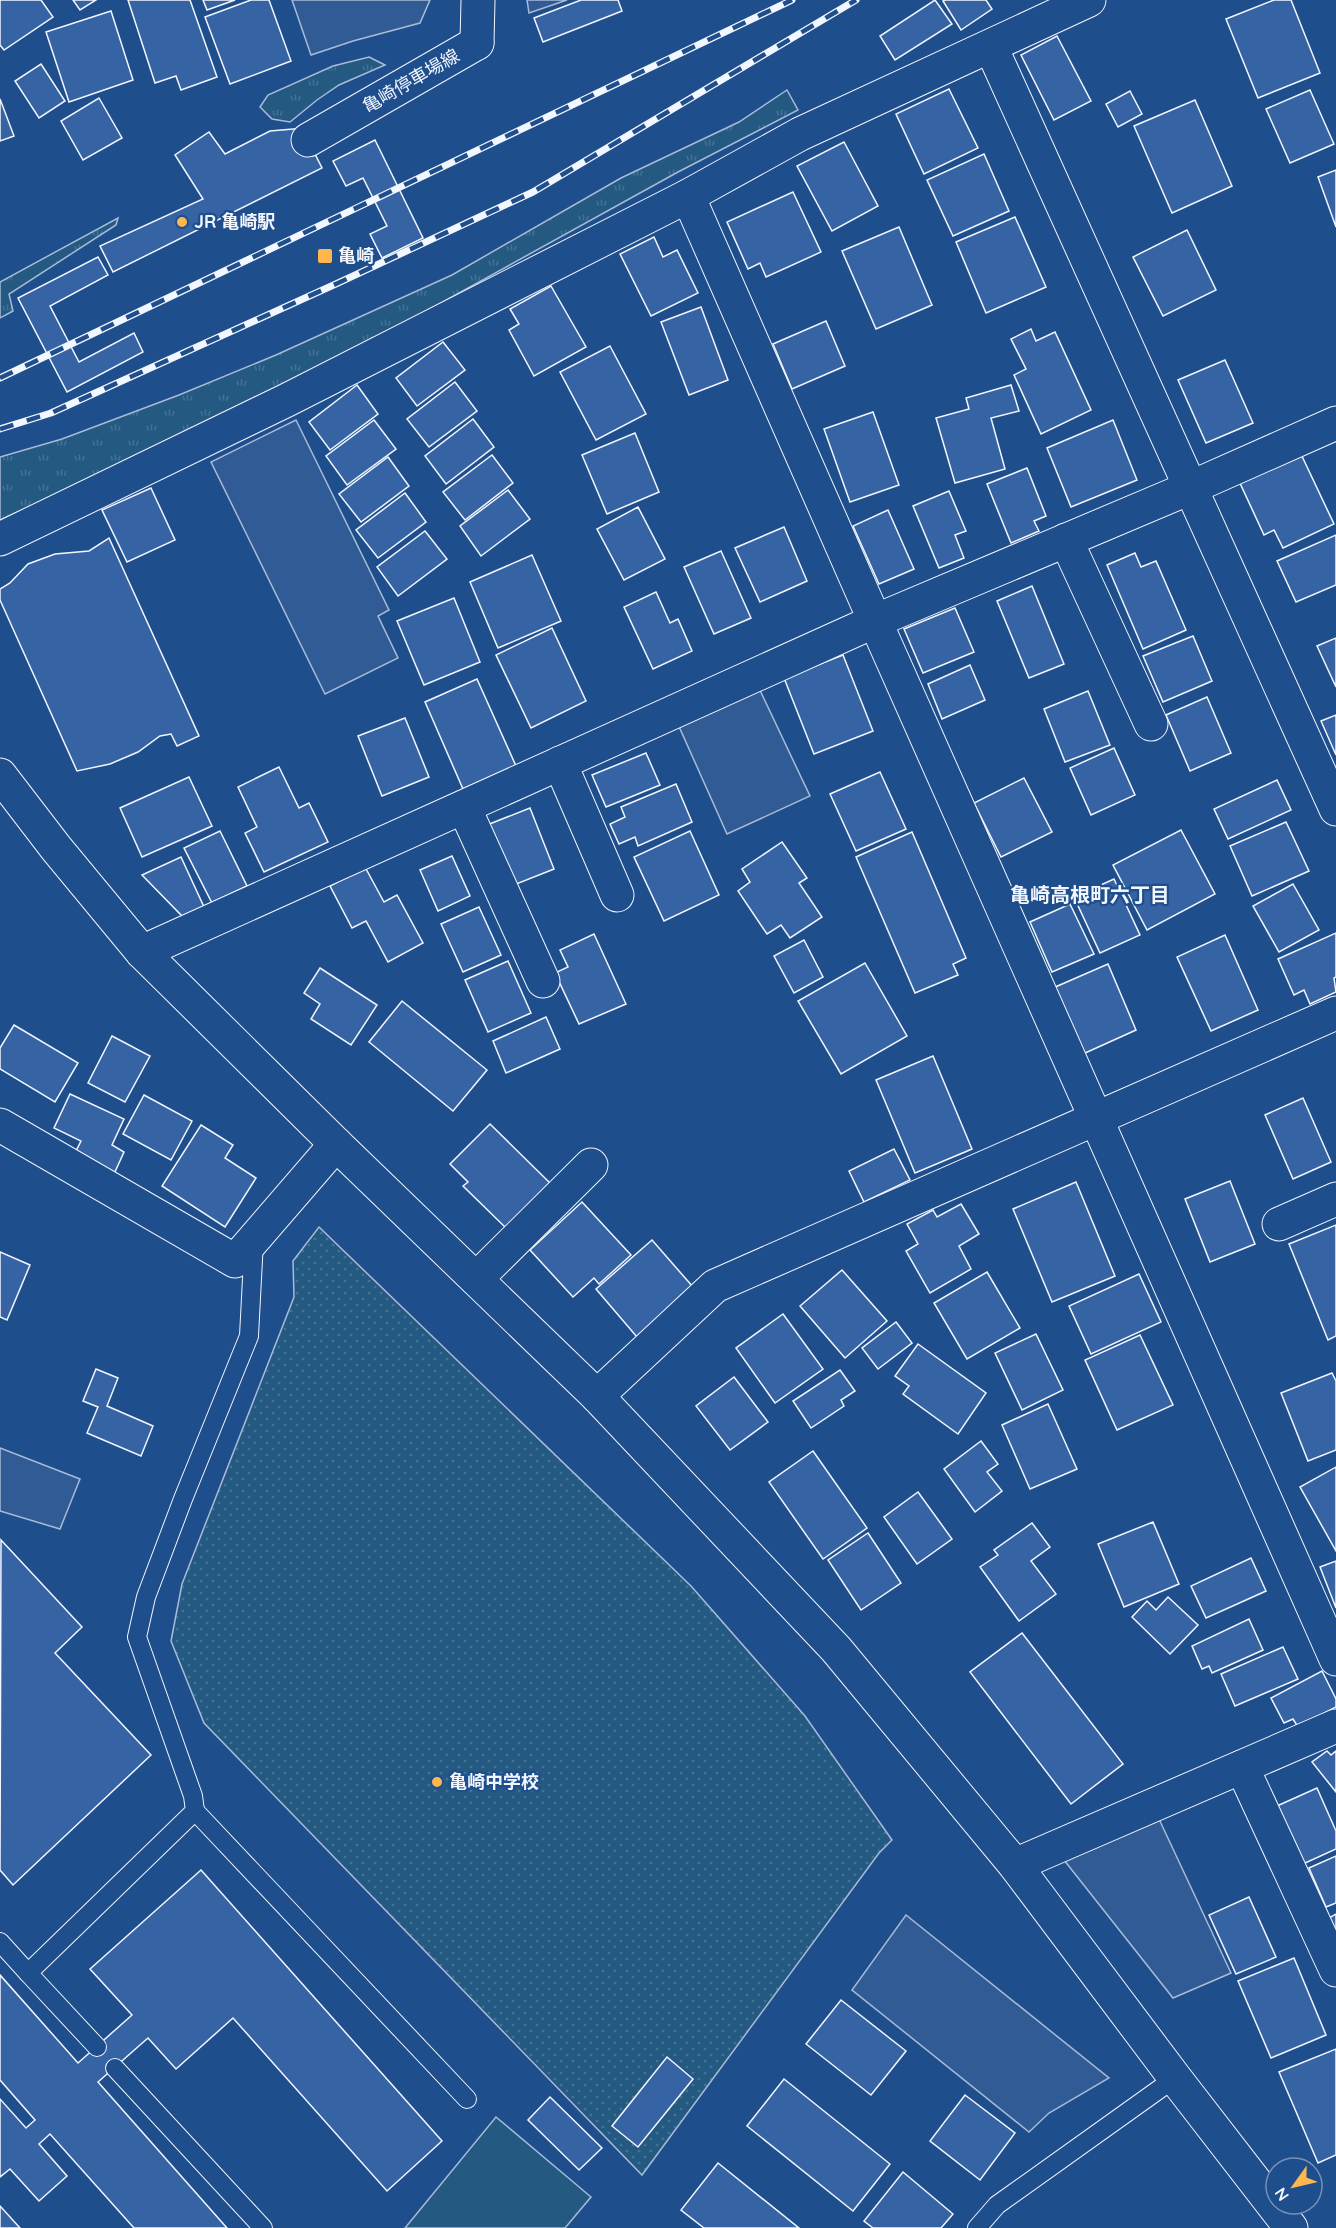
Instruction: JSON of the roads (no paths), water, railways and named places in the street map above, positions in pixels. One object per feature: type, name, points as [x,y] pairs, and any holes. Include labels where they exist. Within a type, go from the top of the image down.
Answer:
[{"type":"street","name":"亀崎停車場線","points":[[308,140],[477,43],[478,0]]},
{"type":"street","points":[[0,539],[287,400],[688,196],[800,134],[992,47],[1089,0]]},
{"type":"street","points":[[992,47],[1336,809]]},
{"type":"street","points":[[688,196],[1336,1659]]},
{"type":"street","points":[[142,952],[875,621],[1192,487],[1336,423]]},
{"type":"street","points":[[1066,540],[1151,724]]},
{"type":"street","points":[[560,764],[617,895]]},
{"type":"street","points":[[0,775],[56,848],[142,952],[336,1144],[597,1396],[837,1649],[1015,1865],[1291,2228]]},
{"type":"street","points":[[464,807],[543,981]]},
{"type":"street","points":[[597,1396],[715,1286],[1336,1013]]},
{"type":"street","points":[[0,1125],[235,1261],[336,1144]]},
{"type":"street","points":[[476,1279],[591,1165]]},
{"type":"street","points":[[1279,1224],[1336,1199]]},
{"type":"street","points":[[1015,1865],[1336,1726]]},
{"type":"street","points":[[1242,1767],[1336,1970]]},
{"type":"lane","points":[[255,1238],[249,1336],[150,1586],[137,1637],[193,1796],[195,1811],[467,2099]]},
{"type":"lane","points":[[28,1973],[195,1811]]},
{"type":"lane","points":[[0,1942],[97,2047]]},
{"type":"lane","points":[[115,2068],[263,2228]]},
{"type":"lane","points":[[977,2228],[997,2205],[1175,2078]]},
{"type":"railway","points":[[0,378],[792,0]]},
{"type":"railway","points":[[0,429],[51,413],[533,192],[856,0]]},
{"type":"place","name":"JR 亀崎駅","points":[[182,222]]},
{"type":"place","name":"亀崎","points":[[325,256]]},
{"type":"place","name":"亀崎中学校","points":[[437,1782]]},
{"type":"district","name":"亀崎高根町六丁目","points":[[1090,895]]}]
